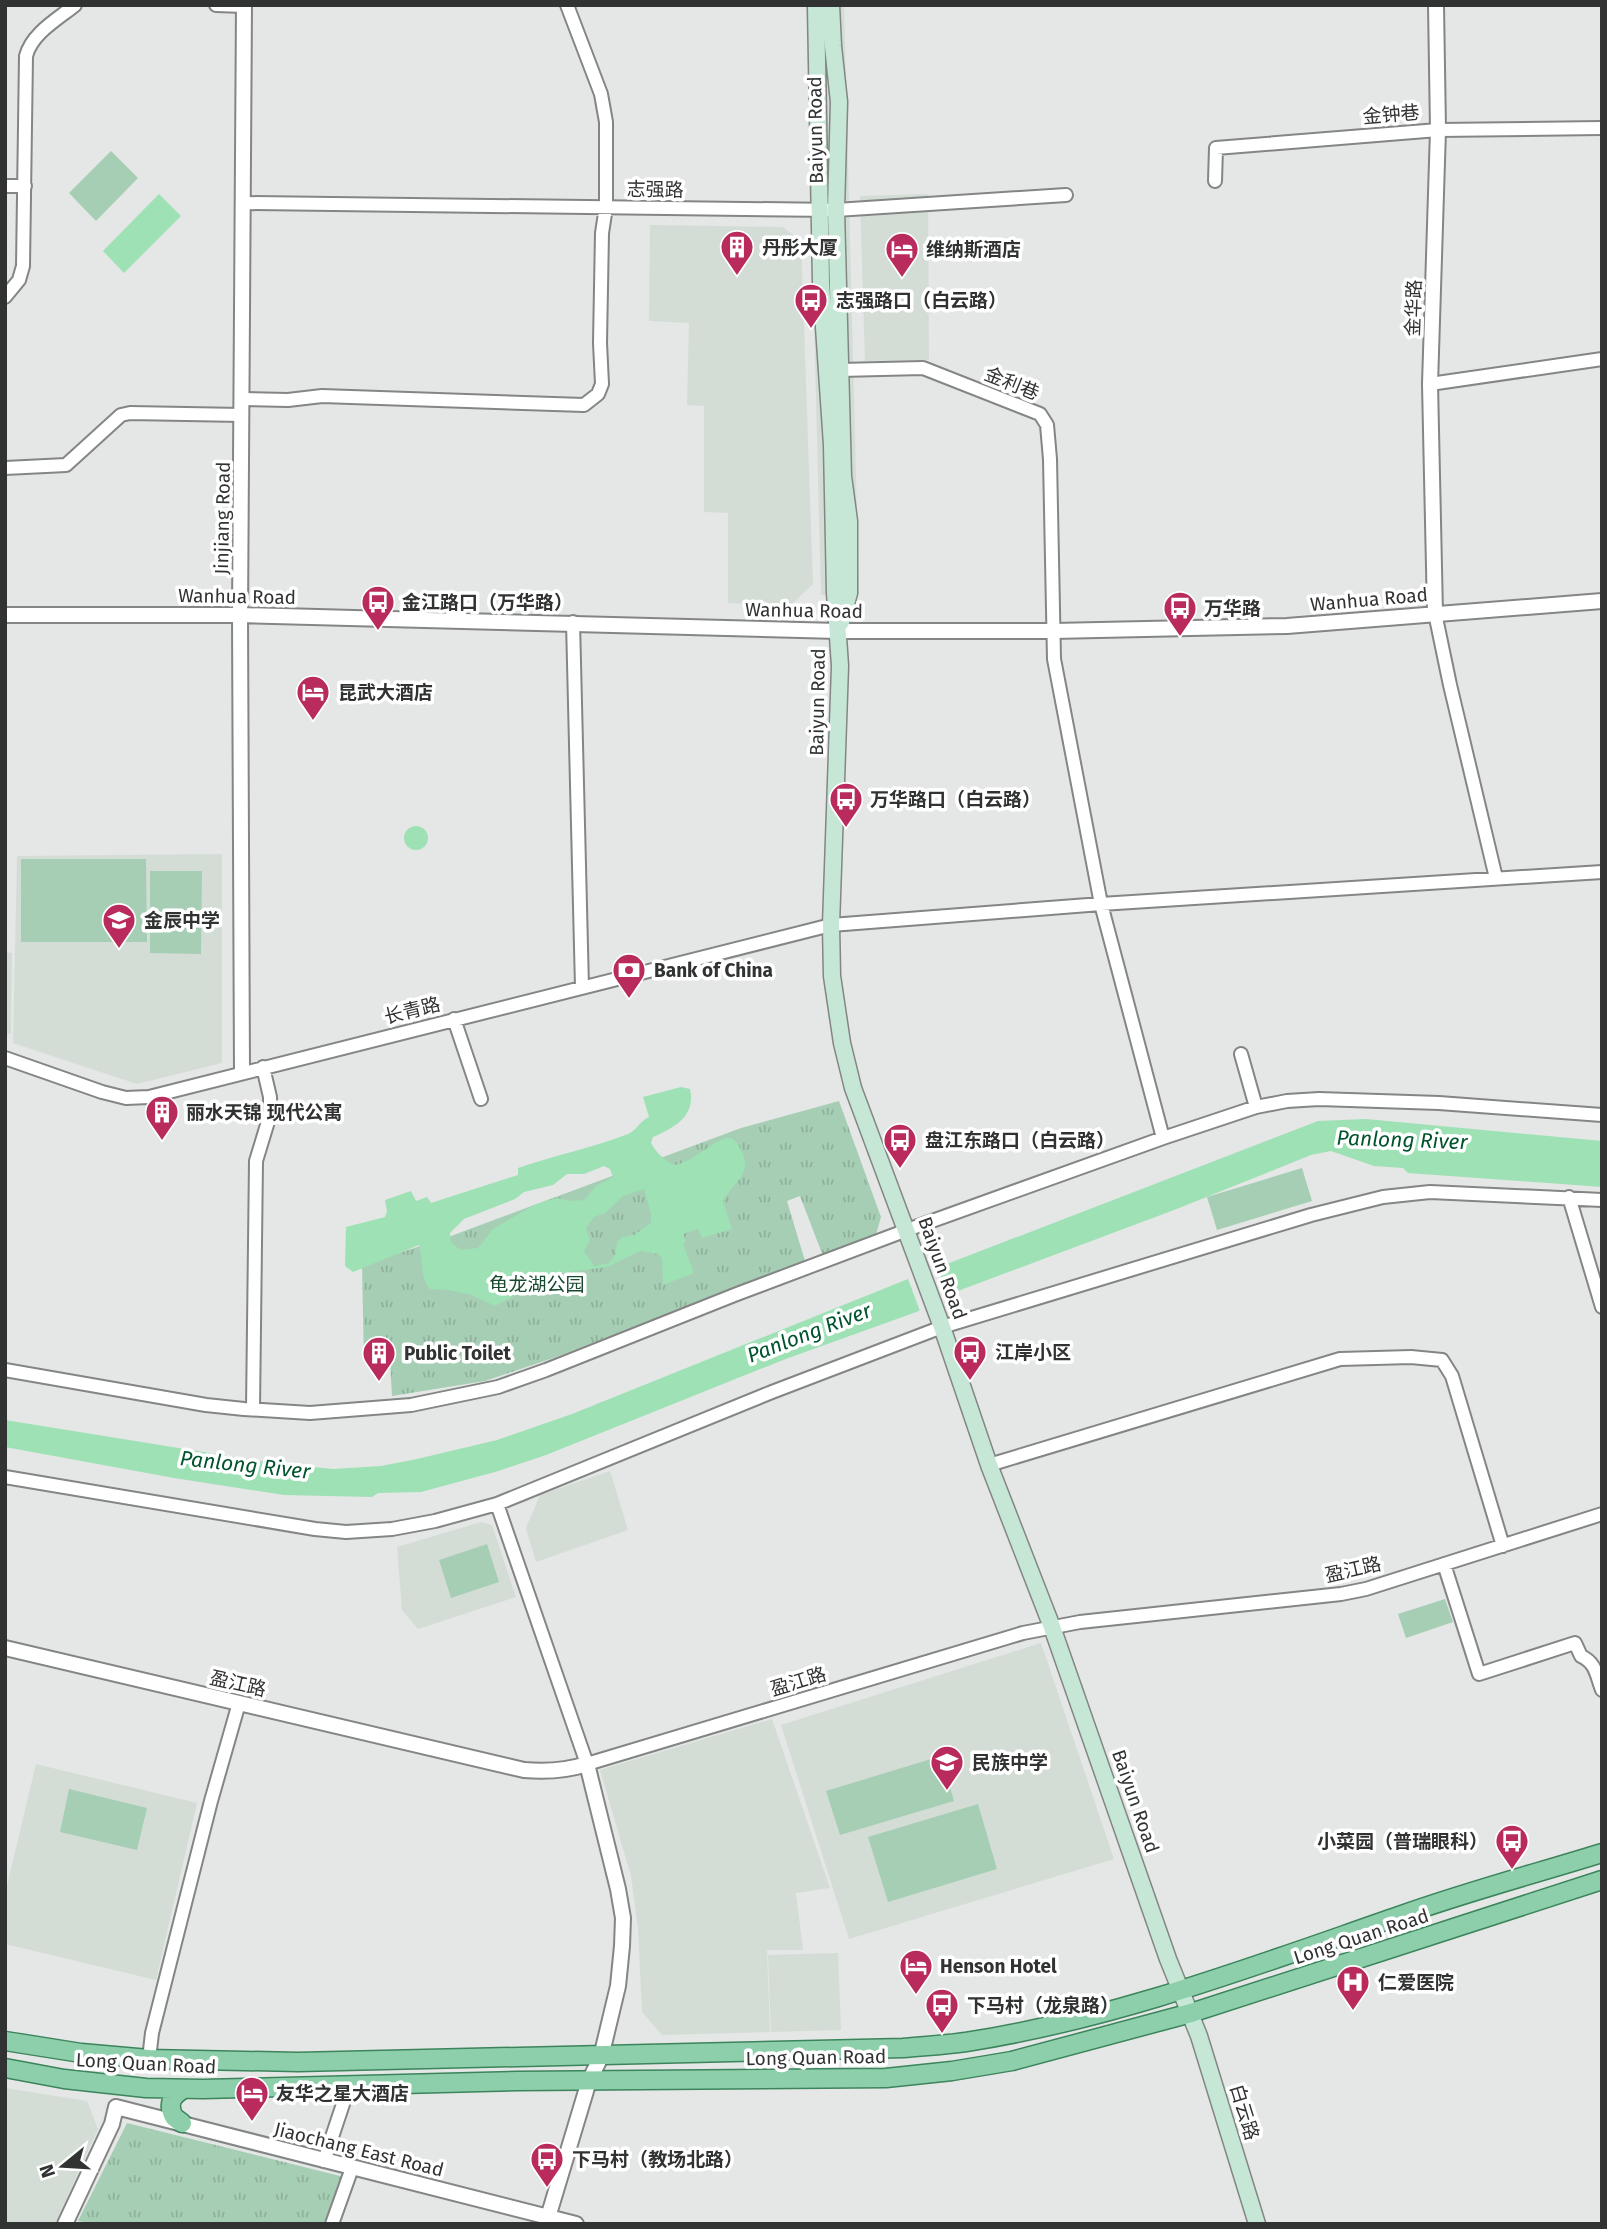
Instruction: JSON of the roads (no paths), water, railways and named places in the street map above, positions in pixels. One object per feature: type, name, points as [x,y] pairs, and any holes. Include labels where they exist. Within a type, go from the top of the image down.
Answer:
[{"type":"main road","name":"Baiyun Road","points":[[816,5],[840,370],[843,476],[849,521],[849,593],[838,631]]},
{"type":"main road","name":"Baiyun Road","points":[[831,5],[832,46],[839,102],[828,210],[840,666],[831,925],[832,976],[842,1043],[853,1087],[942,1327],[989,1465],[1052,1627],[1191,2013]]},
{"type":"main road","name":"Long Quan Road","points":[[5,2041],[81,2053],[149,2059],[298,2062],[903,2048],[966,2042],[1057,2024],[1181,1990],[1308,1949],[1401,1915],[1602,1853]]},
{"type":"main road","name":"Long Quan Road","points":[[5,2068],[64,2079],[184,2089],[874,2078],[952,2071],[1012,2061],[1191,2013],[1602,1880]]},
{"type":"main road","name":"白云路","points":[[1191,2013],[1257,2224]]},
{"type":"main road","points":[[182,2123],[174,2118],[171,2104],[174,2096],[184,2089]]},
{"type":"street","points":[[5,298],[19,280],[23,266],[26,56],[34,39],[75,5]]},
{"type":"street","points":[[216,5],[244,6]]},
{"type":"street","points":[[242,399],[288,400],[322,396],[584,405],[598,394],[602,384],[600,343],[602,233],[606,207],[606,122],[601,94],[568,5]]},
{"type":"street","name":"金华路","points":[[1435,613],[1430,384],[1438,130],[1436,5]]},
{"type":"street","name":"Jinjiang Road","points":[[242,1072],[240,615],[244,6]]},
{"type":"street","name":"金钟巷","points":[[1215,181],[1216,148],[1438,130],[1602,128]]},
{"type":"street","points":[[5,186],[24,186]]},
{"type":"street","name":"志强路","points":[[244,203],[828,210],[1066,195]]},
{"type":"street","points":[[1430,384],[1602,359]]},
{"type":"street","name":"金利巷","points":[[840,370],[923,368],[1040,414],[1047,425],[1050,459],[1053,631]]},
{"type":"street","points":[[5,468],[66,465],[121,415],[242,415]]},
{"type":"street","name":"Wanhua Road","points":[[5,615],[240,615],[838,631],[1053,631],[1287,626],[1602,601]]},
{"type":"street","points":[[1435,613],[1496,878]]},
{"type":"street","points":[[573,622],[582,987]]},
{"type":"street","points":[[1053,631],[1054,659],[1101,905],[1163,1138]]},
{"type":"street","name":"长青路","points":[[5,1058],[126,1098],[149,1097],[831,925],[1602,872]]},
{"type":"street","points":[[454,1019],[481,1098]]},
{"type":"street","points":[[1241,1054],[1256,1107]]},
{"type":"street","points":[[253,1409],[256,1161],[270,1115],[270,1097],[262,1067]]},
{"type":"street","points":[[5,1370],[206,1405],[310,1413],[411,1405],[498,1387],[906,1230],[1256,1107],[1319,1099],[1439,1103],[1602,1115]]},
{"type":"street","points":[[5,1477],[346,1532],[392,1529],[435,1521],[497,1504],[772,1392],[942,1327],[1311,1214],[1383,1197],[1430,1192],[1602,1200]]},
{"type":"street","points":[[1569,1197],[1602,1307]]},
{"type":"street","points":[[989,1465],[1340,1359],[1411,1357],[1442,1360],[1452,1376],[1503,1546]]},
{"type":"street","points":[[497,1504],[587,1764],[612,1861],[623,1918],[618,1986],[601,2057],[589,2081],[547,2220]]},
{"type":"street","name":"盈江路","points":[[5,1648],[524,1770],[556,1771],[1023,1633],[1052,1627],[1366,1589],[1602,1514]]},
{"type":"street","points":[[1444,1564],[1479,1674],[1576,1643],[1581,1656],[1595,1666],[1602,1689]]},
{"type":"street","points":[[149,2059],[152,2034],[211,1801],[239,1703]]},
{"type":"street","points":[[65,2224],[112,2124],[116,2108],[108,2084]]},
{"type":"street","points":[[324,2161],[343,2104],[342,2086]]},
{"type":"street","name":"Jiaochang East Road","points":[[116,2108],[547,2220],[576,2224]]},
{"type":"street","points":[[332,2224],[352,2168]]},
{"type":"water","points":[[159,194],[181,216],[124,273],[103,251]]},
{"type":"water","points":[[416,826],[425,829],[428,838],[425,847],[416,850],[407,847],[404,838],[407,829]]},
{"type":"water","points":[[681,1087],[690,1089],[690,1106],[687,1113],[676,1125],[653,1137],[651,1143],[668,1162],[675,1165],[682,1163],[728,1138],[737,1143],[744,1157],[744,1171],[723,1201],[732,1229],[702,1238],[698,1229],[683,1234],[686,1242],[683,1244],[694,1273],[663,1285],[662,1258],[658,1254],[640,1251],[607,1267],[561,1273],[535,1290],[526,1290],[495,1306],[472,1295],[430,1289],[423,1273],[419,1245],[353,1272],[345,1266],[346,1227],[385,1217],[385,1200],[411,1191],[416,1201],[427,1197],[431,1203],[518,1175],[518,1168],[628,1134],[649,1117],[643,1097]],"holes":[[[604,1166],[610,1169],[613,1177],[596,1186],[584,1200],[556,1198],[534,1205],[493,1229],[478,1248],[461,1250],[451,1243],[450,1233],[464,1219],[515,1199],[524,1192],[553,1185],[567,1174],[584,1174]],[[644,1189],[651,1223],[634,1235],[622,1237],[609,1263],[594,1266],[584,1251],[590,1240],[586,1228],[594,1217],[605,1213],[623,1196]]]},
{"type":"water","name":"Panlong River","points":[[1366,1119],[1602,1141],[1602,1187],[1408,1173],[1403,1168],[1374,1166],[1331,1151],[1311,1155],[1174,1210],[947,1295],[919,1311],[783,1360],[546,1455],[421,1492],[378,1493],[372,1497],[284,1495],[5,1447],[5,1420],[272,1463],[333,1469],[381,1466],[497,1440],[572,1414],[908,1279],[1318,1121]]},
{"type":"place","name":"丹彤大厦","points":[[737,277]]},
{"type":"place","name":"维纳斯酒店","points":[[902,279]]},
{"type":"place","name":"志强路口（白云路）","points":[[811,330]]},
{"type":"place","name":"金江路口（万华路）","points":[[378,632]]},
{"type":"place","name":"万华路","points":[[1180,638]]},
{"type":"place","name":"昆武大酒店","points":[[313,722]]},
{"type":"place","name":"万华路口（白云路）","points":[[846,829]]},
{"type":"place","name":"金辰中学","points":[[119,950]]},
{"type":"place","name":"Bank of China","points":[[629,1000]]},
{"type":"place","name":"丽水天锦 现代公寓","points":[[162,1142]]},
{"type":"place","name":"盘江东路口（白云路）","points":[[900,1170]]},
{"type":"place","name":"江岸小区","points":[[970,1382]]},
{"type":"place","name":"Public Toilet","points":[[379,1383]]},
{"type":"place","name":"民族中学","points":[[947,1792]]},
{"type":"place","name":"小菜园（普瑞眼科）","points":[[1512,1871]]},
{"type":"place","name":"Henson Hotel","points":[[916,1996]]},
{"type":"place","name":"仁爱医院","points":[[1353,2012]]},
{"type":"place","name":"下马村（龙泉路）","points":[[942,2035]]},
{"type":"place","name":"友华之星大酒店","points":[[252,2123]]},
{"type":"place","name":"下马村（教场北路）","points":[[547,2189]]},
{"type":"park label","name":"龟龙湖公园","points":[[537,1284]]}]
